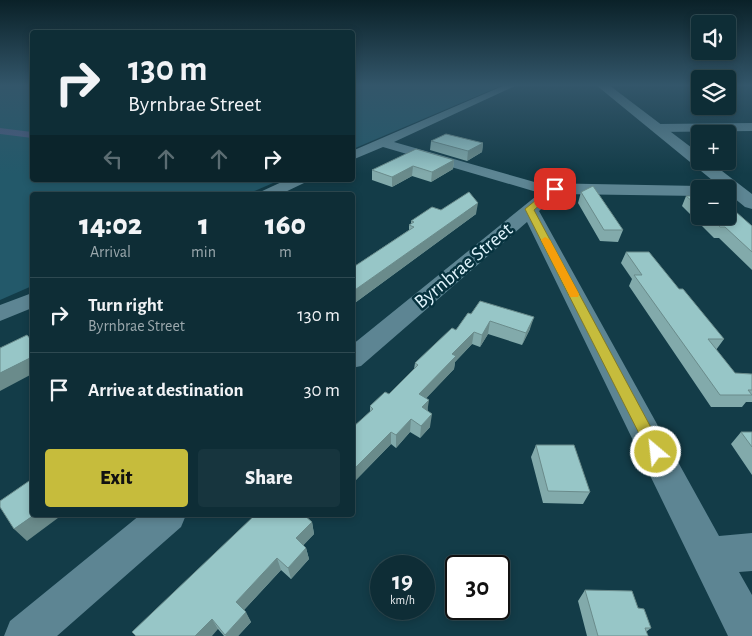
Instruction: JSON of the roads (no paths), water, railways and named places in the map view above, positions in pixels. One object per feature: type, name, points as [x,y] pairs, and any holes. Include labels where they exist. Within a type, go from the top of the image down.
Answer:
[{"type":"main road","points":[[641,115],[719,180]]},
{"type":"main road","points":[[736,193],[752,203]]},
{"type":"street","points":[[355,155],[445,115]]},
{"type":"street","points":[[658,128],[752,127]]},
{"type":"street","points":[[382,143],[537,188],[691,191]]},
{"type":"street","points":[[273,192],[295,182]]},
{"type":"street","name":"Byrnbrae Street","points":[[355,356],[555,189]]},
{"type":"street","points":[[530,209],[751,636]]},
{"type":"street","points":[[0,314],[30,301]]},
{"type":"street","points":[[25,636],[166,517]]},
{"type":"street","points":[[711,556],[752,552]]},
{"type":"waterway","points":[[0,131],[30,135]]}]
